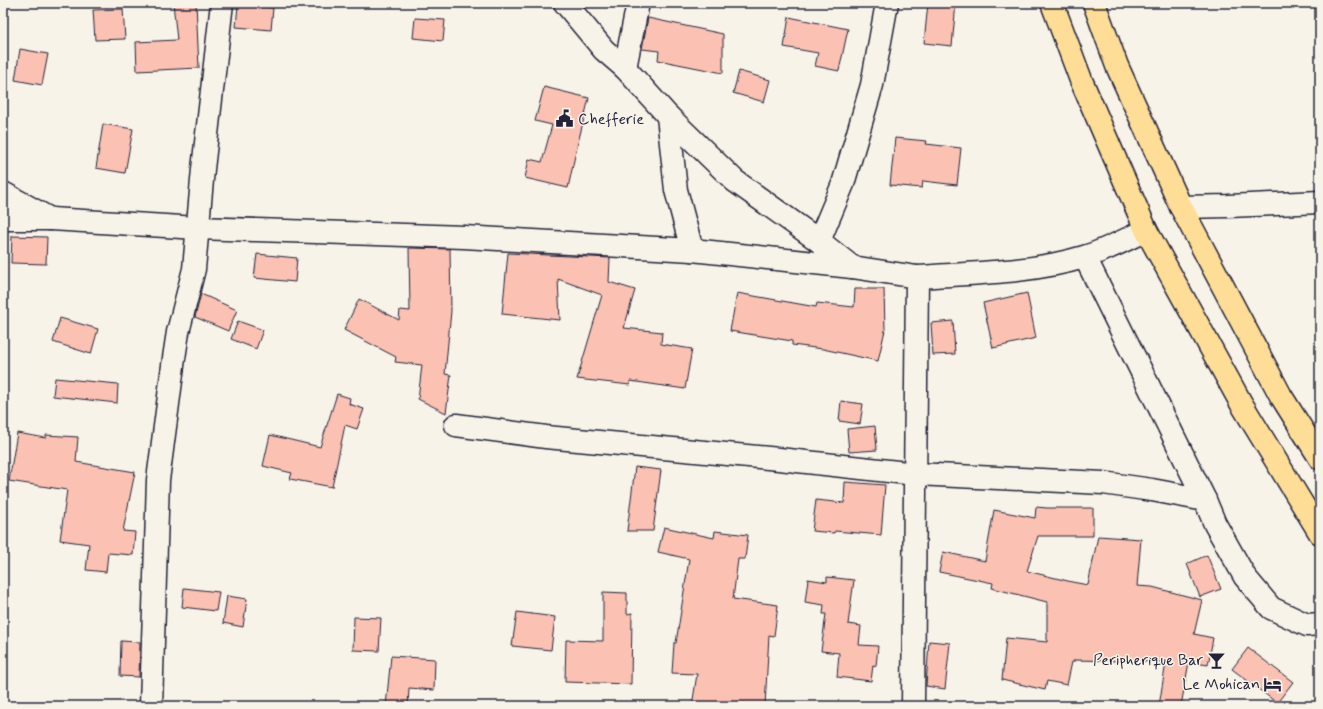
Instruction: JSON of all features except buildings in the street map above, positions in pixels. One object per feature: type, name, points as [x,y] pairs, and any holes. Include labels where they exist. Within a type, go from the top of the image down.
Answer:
[{"type":"main road","points":[[1052,3],[1081,80],[1146,230],[1241,403],[1320,533]]},
{"type":"main road","points":[[1094,3],[1116,66],[1181,206],[1281,396],[1320,458]]},
{"type":"street","points":[[151,706],[158,480],[178,332],[194,270],[222,3]]},
{"type":"street","points":[[566,3],[604,50],[625,68],[668,116],[736,181],[819,241],[852,267]]},
{"type":"street","points":[[625,68],[638,3]]},
{"type":"street","points":[[819,241],[843,184],[872,85],[887,3]]},
{"type":"street","points":[[668,116],[676,190],[692,250]]},
{"type":"street","points":[[3,193],[51,219]]},
{"type":"street","points":[[1181,206],[1228,206],[1320,202]]},
{"type":"street","points":[[3,220],[51,219],[198,228],[464,237],[692,250],[852,267],[917,277],[1038,267],[1085,257],[1146,230]]},
{"type":"street","points":[[1085,257],[1205,500],[1215,524],[1245,577],[1272,608],[1307,625],[1320,624]]},
{"type":"street","points":[[913,706],[917,277]]},
{"type":"street","points":[[456,425],[546,437],[772,458],[916,474],[1103,483],[1205,500]]},
{"type":"place","name":"Chefferie","points":[[565,119]]},
{"type":"place","name":"Peripherique Bar","points":[[1216,660]]},
{"type":"place","name":"Le Mohican","points":[[1273,684]]}]
